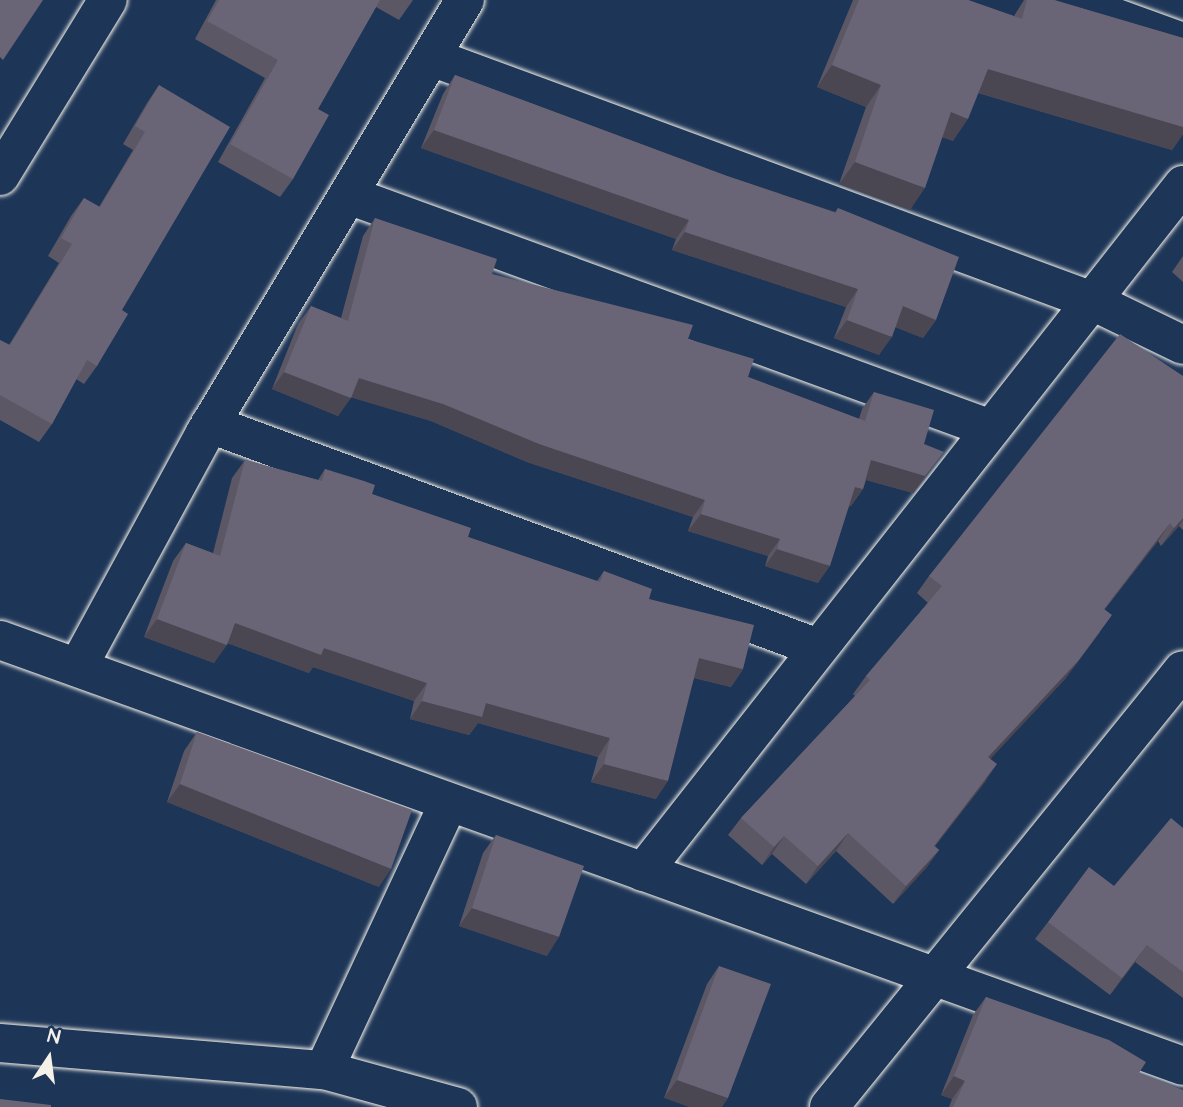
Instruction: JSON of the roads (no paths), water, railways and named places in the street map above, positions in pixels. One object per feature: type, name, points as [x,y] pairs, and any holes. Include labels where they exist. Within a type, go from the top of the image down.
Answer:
[{"type":"street","points":[[0,176],[108,0]]},
{"type":"street","points":[[79,665],[211,424],[465,0]]},
{"type":"street","points":[[1067,0],[1183,41]]},
{"type":"street","points":[[431,57],[1090,300],[1183,345]]},
{"type":"street","points":[[643,872],[988,428],[1183,185]]},
{"type":"street","points":[[348,195],[988,428]]},
{"type":"street","points":[[211,424],[818,648]]},
{"type":"street","points":[[0,640],[79,665],[448,804],[1183,1066]]},
{"type":"street","points":[[829,1107],[1183,670]]},
{"type":"street","points":[[324,1070],[448,804]]},
{"type":"street","points":[[0,1044],[324,1070],[458,1107]]}]
